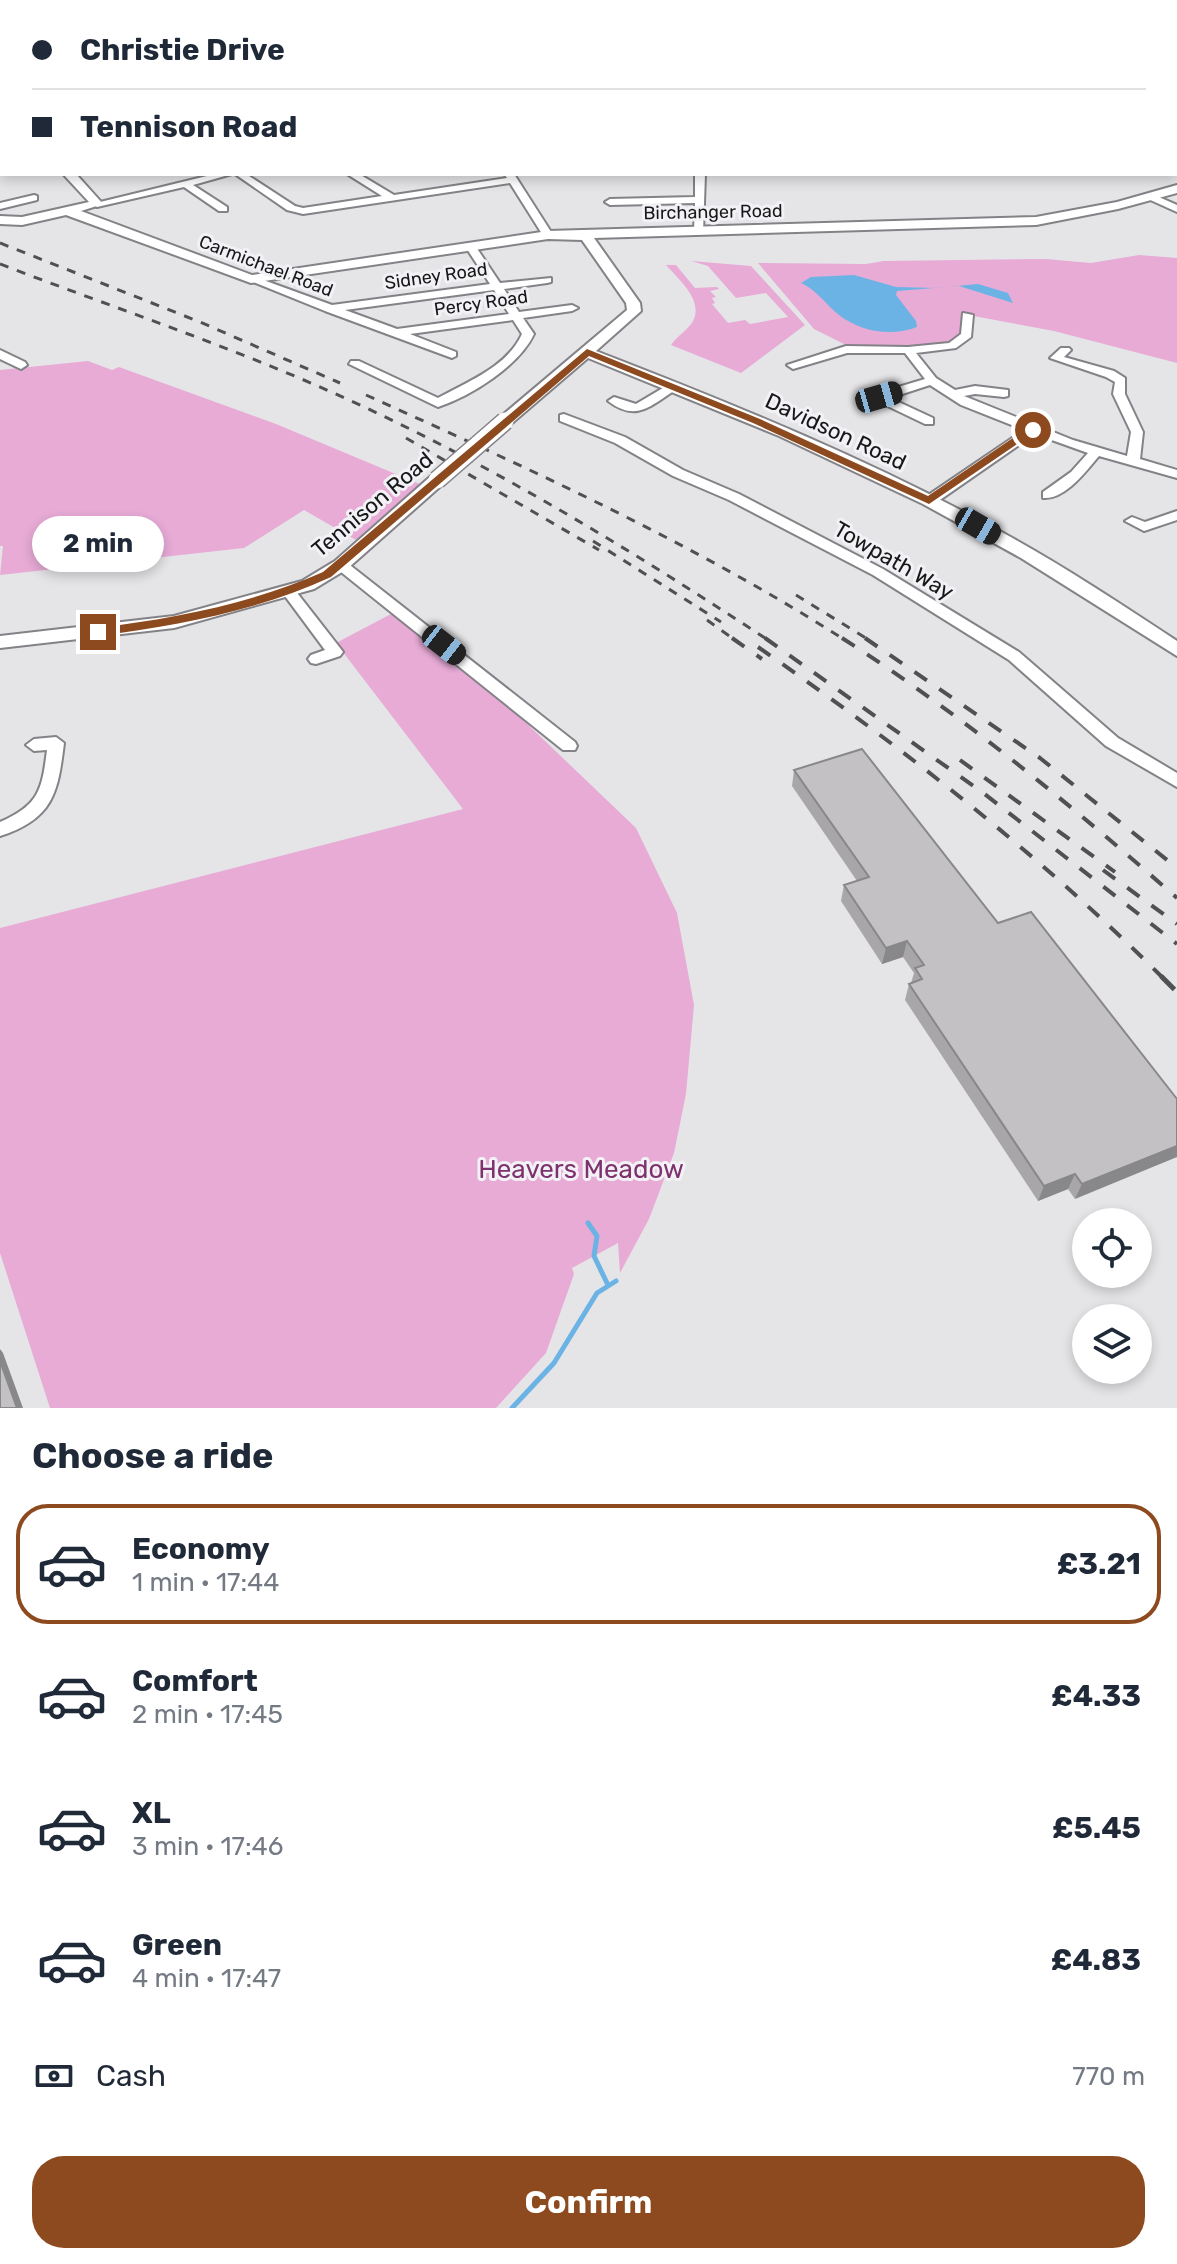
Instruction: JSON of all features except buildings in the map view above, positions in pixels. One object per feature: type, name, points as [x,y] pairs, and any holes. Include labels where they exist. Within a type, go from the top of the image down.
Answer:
[{"type":"street","points":[[76,176],[97,204]]},
{"type":"street","points":[[0,220],[22,221],[219,176]]},
{"type":"street","points":[[243,176],[291,208],[303,211],[394,199],[510,177],[548,235]]},
{"type":"street","points":[[355,176],[394,199]]},
{"type":"street","points":[[699,231],[700,176]]},
{"type":"street","points":[[186,184],[223,209]]},
{"type":"street","name":"Birchanger Road","points":[[251,279],[548,235],[1036,221],[1177,189]]},
{"type":"street","points":[[1149,196],[1177,209]]},
{"type":"street","points":[[610,202],[699,200]]},
{"type":"street","points":[[0,206],[27,201]]},
{"type":"street","name":"Carmichael Road","points":[[68,211],[452,354]]},
{"type":"street","name":"Tennison Road","points":[[0,642],[174,622],[289,592],[308,585],[341,565],[631,315],[635,307],[586,236]]},
{"type":"street","points":[[355,364],[438,403],[514,357],[525,347],[528,334],[470,246]]},
{"type":"street","name":"Sidney Road","points":[[329,309],[547,280]]},
{"type":"street","name":"Percy Road","points":[[395,333],[572,308]]},
{"type":"street","points":[[793,365],[846,349],[908,350],[957,343],[967,335],[967,315]]},
{"type":"street","points":[[908,350],[932,381],[953,394],[1033,430],[1095,452],[1177,474]]},
{"type":"street","points":[[1065,350],[1056,358],[1110,374],[1121,381],[1119,394],[1137,432],[1133,460]]},
{"type":"street","name":"Davidson Road","points":[[587,352],[673,386],[929,501],[1048,567],[1174,644]]},
{"type":"street","points":[[0,354],[21,365]]},
{"type":"street","points":[[929,421],[879,397],[932,381]]},
{"type":"street","points":[[614,401],[637,409],[673,386]]},
{"type":"street","points":[[953,394],[975,390],[1004,393]]},
{"type":"street","name":"Towpath Way","points":[[564,418],[620,440],[678,473],[734,497],[878,572],[1014,656],[1112,742],[1177,781]]},
{"type":"street","points":[[929,501],[1033,430]]},
{"type":"street","points":[[1048,495],[1083,469],[1095,452]]},
{"type":"street","points":[[1136,528],[1177,515]]},
{"type":"street","points":[[341,565],[569,746]]},
{"type":"street","points":[[289,592],[335,652],[316,659]]},
{"type":"street","points":[[0,829],[40,809],[49,793],[56,743],[34,745]]},
{"type":"green space","points":[[1139,255],[1177,258],[1177,363],[1054,331],[968,315],[966,335],[955,348],[850,347],[814,329],[758,263],[866,264],[884,261],[1046,259],[1091,263]]},
{"type":"green space","points":[[691,261],[751,266],[805,325],[741,373],[671,345],[693,321],[695,305],[688,290],[666,265],[676,265],[695,288],[717,287],[719,289],[710,291],[716,297],[712,298],[715,303],[712,304],[728,323],[745,320],[750,324],[788,317],[766,293],[736,298],[708,266]]},
{"type":"green space","points":[[88,361],[112,370],[119,367],[276,424],[422,485],[356,540],[304,510],[244,548],[0,575],[3,546],[0,546],[0,370]]},
{"type":"green space","name":"Heavers Meadow","points":[[391,614],[522,719],[636,828],[677,913],[694,1005],[686,1094],[674,1153],[649,1219],[620,1273],[618,1243],[572,1268],[574,1274],[546,1353],[496,1408],[50,1408],[0,1253],[0,928],[463,809],[336,643]]},
{"type":"water","points":[[854,275],[896,287],[935,288],[897,291],[896,295],[916,321],[917,327],[887,332],[867,329],[848,321],[801,283],[811,277]]},
{"type":"water","points":[[978,284],[1008,293],[1013,303],[959,286],[946,287]]},
{"type":"waterway","points":[[588,1223],[597,1236],[594,1256],[607,1283]]},
{"type":"waterway","points":[[512,1408],[554,1363],[597,1293],[616,1281]]},
{"type":"railway","points":[[0,243],[200,322],[340,383]]},
{"type":"railway","points":[[0,264],[263,363],[404,426],[563,512],[766,639]]},
{"type":"railway","points":[[366,395],[550,479],[670,539],[845,640]]},
{"type":"railway","points":[[406,438],[599,550]]},
{"type":"railway","points":[[593,541],[721,622]]},
{"type":"railway","points":[[796,595],[869,640]]},
{"type":"railway","points":[[707,620],[735,640]]},
{"type":"railway","points":[[732,638],[762,659]]},
{"type":"railway","points":[[842,638],[930,698],[1014,762],[1177,898]]},
{"type":"railway","points":[[865,638],[1040,758],[1177,868]]},
{"type":"railway","points":[[766,639],[982,792],[1177,944]]},
{"type":"railway","points":[[758,647],[865,723],[968,804],[1068,888],[1163,978]]},
{"type":"railway","points":[[960,760],[1115,872]]},
{"type":"railway","points":[[1103,870],[1177,924]]},
{"type":"railway","points":[[1163,978],[1177,992]]},
{"type":"route","points":[[98,632],[174,622],[235,608],[308,585],[341,565],[587,352],[756,421],[929,501],[1033,430]]}]
